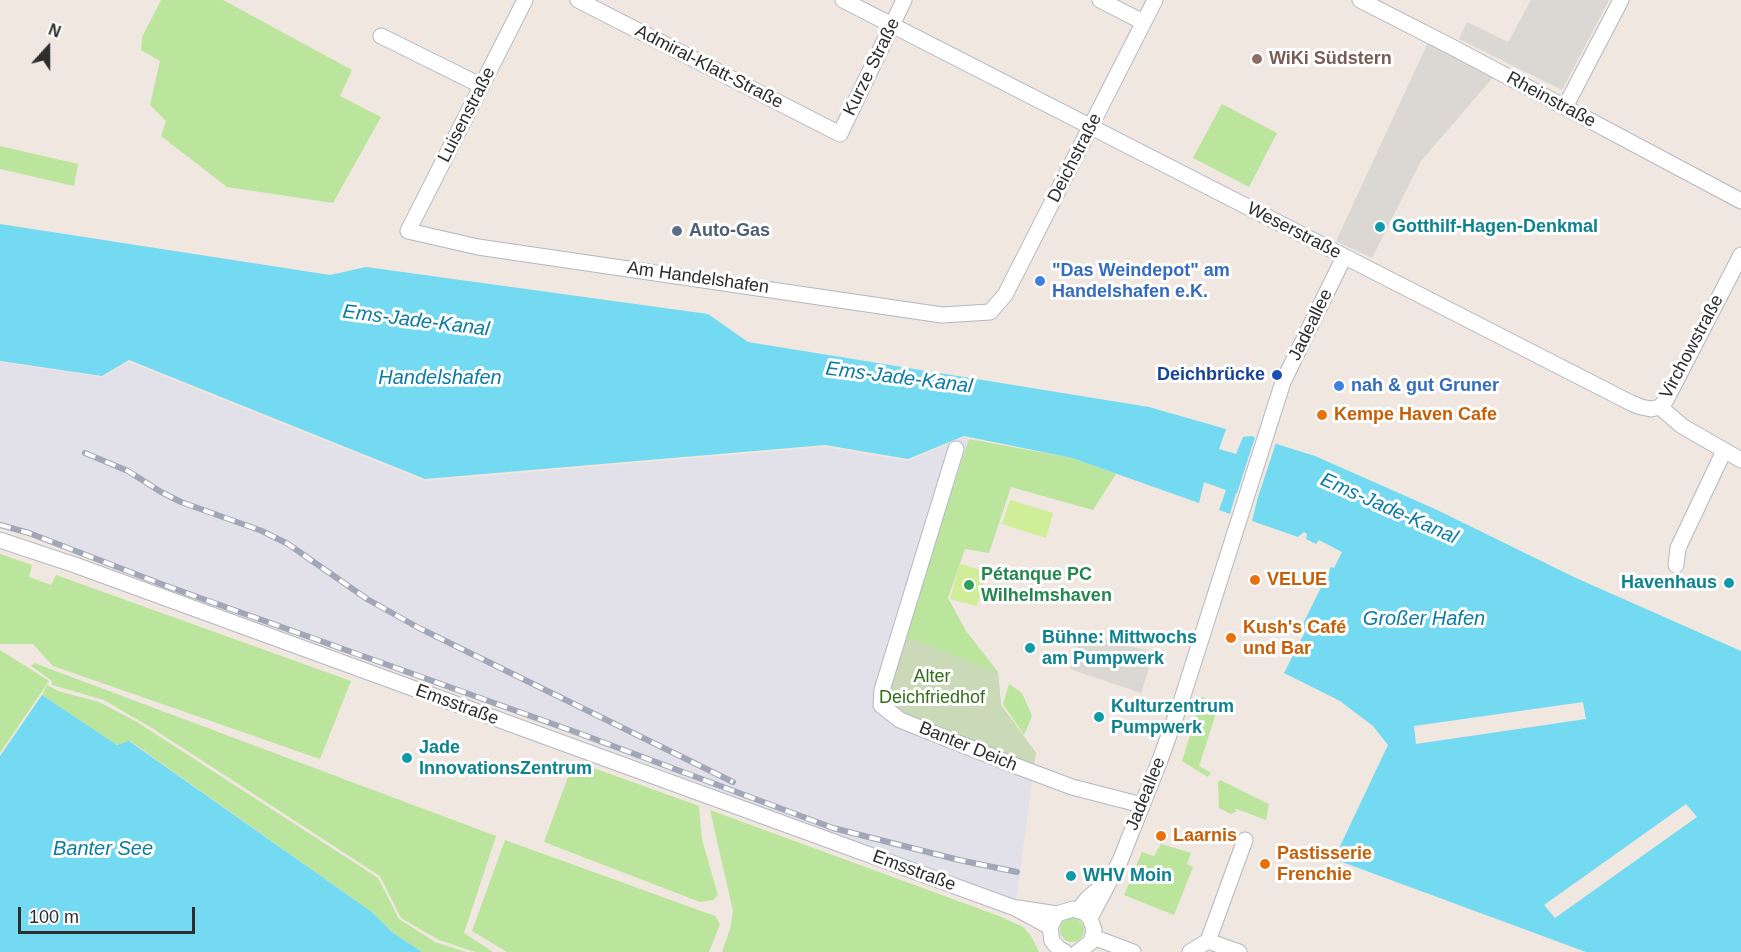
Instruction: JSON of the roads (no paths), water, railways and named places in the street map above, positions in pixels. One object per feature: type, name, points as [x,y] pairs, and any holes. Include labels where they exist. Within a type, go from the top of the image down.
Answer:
[{"type":"street","name":"Luisenstraße","points":[[408,231],[525,0]]},
{"type":"street","name":"Admiral-Klatt-Straße","points":[[578,0],[840,134]]},
{"type":"street","name":"Weserstraße","points":[[843,0],[1631,403],[1651,409],[1660,407]]},
{"type":"street","name":"Kurze Straße","points":[[840,134],[904,0]]},
{"type":"street","points":[[1100,0],[1143,22]]},
{"type":"street","name":"Deichstraße","points":[[990,312],[1005,295],[1155,0]]},
{"type":"street","name":"Rheinstraße","points":[[1360,0],[1741,201]]},
{"type":"street","points":[[1565,107],[1621,0]]},
{"type":"street","points":[[381,36],[482,86]]},
{"type":"street","name":"Am Handelshafen","points":[[408,231],[478,247],[942,315],[990,312]]},
{"type":"street","name":"Virchowstraße","points":[[1660,407],[1666,400],[1741,255]]},
{"type":"street","name":"Jadeallee","points":[[1084,914],[1088,898],[1107,882],[1120,861],[1181,702],[1283,382],[1344,257]]},
{"type":"street","points":[[1660,407],[1682,426],[1741,460]]},
{"type":"street","name":"Banter Deich","points":[[956,449],[882,690],[881,705],[900,720],[1016,766],[1072,787],[1142,804]]},
{"type":"street","points":[[1676,565],[1678,548],[1724,451]]},
{"type":"street","name":"Emsstraße","points":[[0,540],[97,573],[1053,921]]},
{"type":"street","points":[[1190,952],[1208,941],[1245,840]]},
{"type":"street","points":[[1063,952],[1052,941],[1053,921],[1067,909],[1084,914],[1094,930],[1088,946],[1078,952]]},
{"type":"street","points":[[1093,937],[1132,952]]},
{"type":"street","points":[[1208,941],[1239,952]]},
{"type":"water","points":[[0,224],[330,275],[366,267],[708,314],[748,342],[1149,407],[1226,429],[1219,449],[1236,454],[1243,437],[1251,436],[1315,456],[1435,509],[1576,578],[1741,651],[1741,952],[1586,952],[1334,859],[1388,745],[1373,726],[1340,701],[1284,673],[1306,630],[1302,626],[1331,567],[1334,568],[1342,552],[1319,540],[1316,544],[1306,539],[1307,534],[1304,532],[1298,537],[1252,521],[1257,501],[1236,493],[1230,514],[1219,510],[1226,490],[1204,482],[1199,503],[1072,458],[964,436],[908,459],[825,445],[425,479],[129,360],[102,376],[0,361]],"holes":[[[1583,702],[1586,719],[1416,744],[1414,726]],[[1686,804],[1697,817],[1555,918],[1544,905]]]},
{"type":"water","name":"Banter See","points":[[42,695],[117,745],[129,741],[372,912],[392,932],[422,952],[0,952],[0,756]]},
{"type":"railway","points":[[85,453],[128,471],[181,502],[262,531],[288,544],[367,599],[419,628],[733,782]]},
{"type":"railway","points":[[0,525],[29,533],[164,585],[581,734],[833,828],[959,860],[1017,872]]},
{"type":"place","name":"WiKi Südstern","points":[[1257,59]]},
{"type":"place","name":"Gotthilf-Hagen-Denkmal","points":[[1380,227]]},
{"type":"place","name":"Auto-Gas","points":[[677,231]]},
{"type":"place","name":"\"Das Weindepot\" am Handelshafen e.K.","points":[[1040,281]]},
{"type":"place","name":"Deichbrücke","points":[[1277,375]]},
{"type":"place","name":"nah & gut Gruner","points":[[1339,386]]},
{"type":"place","name":"Kempe Haven Cafe","points":[[1322,415]]},
{"type":"place","name":"VELUE","points":[[1255,580]]},
{"type":"place","name":"Havenhaus","points":[[1729,583]]},
{"type":"place","name":"Pétanque PC Wilhelmshaven","points":[[969,585]]},
{"type":"place","name":"Kush's Café und Bar","points":[[1231,638]]},
{"type":"place","name":"Bühne: Mittwochs am Pumpwerk","points":[[1030,648]]},
{"type":"place","name":"Kulturzentrum Pumpwerk","points":[[1099,717]]},
{"type":"place","name":"Jade InnovationsZentrum","points":[[407,758]]},
{"type":"place","name":"Laarnis","points":[[1161,836]]},
{"type":"place","name":"Pastisserie Frenchie","points":[[1265,864]]},
{"type":"place","name":"WHV Moin","points":[[1071,876]]},
{"type":"water label","name":"Ems-Jade-Kanal","points":[[416,321]]},
{"type":"water label","name":"Handelshafen","points":[[440,378]]},
{"type":"water label","name":"Ems-Jade-Kanal","points":[[899,378]]},
{"type":"water label","name":"Ems-Jade-Kanal","points":[[1389,509]]},
{"type":"water label","name":"Großer Hafen","points":[[1424,619]]},
{"type":"park label","name":"Alter Deichfriedhof","points":[[932,687]]}]
